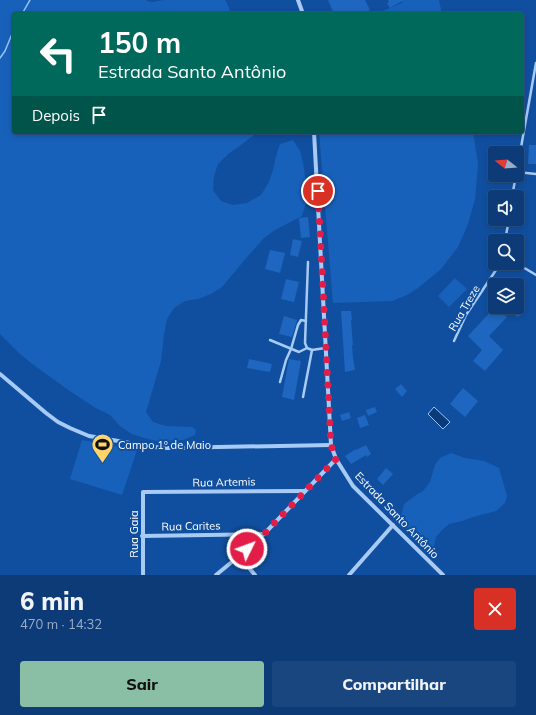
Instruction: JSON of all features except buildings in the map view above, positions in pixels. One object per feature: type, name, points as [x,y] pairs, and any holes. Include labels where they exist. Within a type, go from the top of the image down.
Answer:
[{"type":"street","points":[[298,0],[302,12]]},
{"type":"street","name":"Estrada Santo Antônio","points":[[314,134],[331,445],[336,459],[353,486],[443,575]]},
{"type":"street","points":[[0,374],[58,422],[89,436],[167,448],[331,445]]},
{"type":"street","points":[[216,575],[264,534],[336,459]]},
{"type":"street","name":"Rua Artemis","points":[[142,492],[305,491]]},
{"type":"street","name":"Rua Gaia","points":[[142,492],[143,575]]},
{"type":"street","points":[[349,575],[393,525]]},
{"type":"street","name":"Rua Carites","points":[[142,536],[264,534]]},
{"type":"street","points":[[239,556],[255,575]]},
{"type":"lane","points":[[524,130],[536,63]]},
{"type":"lane","points":[[532,84],[536,85]]},
{"type":"lane","points":[[521,146],[523,134]]},
{"type":"lane","points":[[524,172],[536,174]]},
{"type":"lane","points":[[307,348],[305,343],[308,262]]},
{"type":"lane","points":[[524,268],[536,275]]},
{"type":"lane","name":"Rua Treze","points":[[454,341],[466,315],[496,270]]},
{"type":"lane","points":[[280,382],[299,321],[306,321]]},
{"type":"lane","points":[[270,340],[299,352],[307,348],[312,350],[325,348]]},
{"type":"lane","points":[[303,397],[312,350]]},
{"type":"shaded area","points":[[0,0],[146,0],[152,2],[164,0],[225,0],[230,12],[12,12],[12,134],[255,134],[228,154],[218,164],[214,176],[213,190],[221,201],[233,205],[247,203],[261,195],[269,182],[280,144],[293,140],[300,151],[307,190],[306,203],[302,216],[275,230],[264,238],[222,287],[211,294],[198,299],[185,301],[174,308],[167,319],[161,361],[146,412],[153,422],[166,426],[192,427],[196,430],[195,435],[183,440],[157,441],[132,434],[120,426],[110,415],[94,407],[31,363],[0,334]]},
{"type":"shaded area","points":[[402,0],[439,0],[442,12],[381,12],[402,3]]},
{"type":"shaded area","points":[[319,134],[473,134],[478,164],[475,199],[468,224],[458,247],[441,269],[418,288],[407,295],[392,301],[333,303]]},
{"type":"shaded area","points":[[455,278],[467,289],[449,307],[438,296]]},
{"type":"shaded area","points":[[434,407],[450,422],[443,429],[428,414]]},
{"type":"shaded area","name":"Campo 1º de Maio","points":[[82,440],[137,450],[122,495],[70,479]]},
{"type":"shaded area","points":[[451,453],[465,458],[484,461],[499,468],[507,496],[505,503],[496,511],[449,524],[436,537],[433,549],[421,542],[412,532],[399,525],[404,504],[423,491],[430,482],[435,465],[440,458]]},
{"type":"waterway","points":[[23,12],[30,0]]},
{"type":"waterway","points":[[0,58],[5,51],[12,34]]},
{"type":"place","name":"Campo 1º de Maio","points":[[103,464]]},
{"type":"route","points":[[247,549],[264,534],[336,459],[331,445],[318,191]]}]
